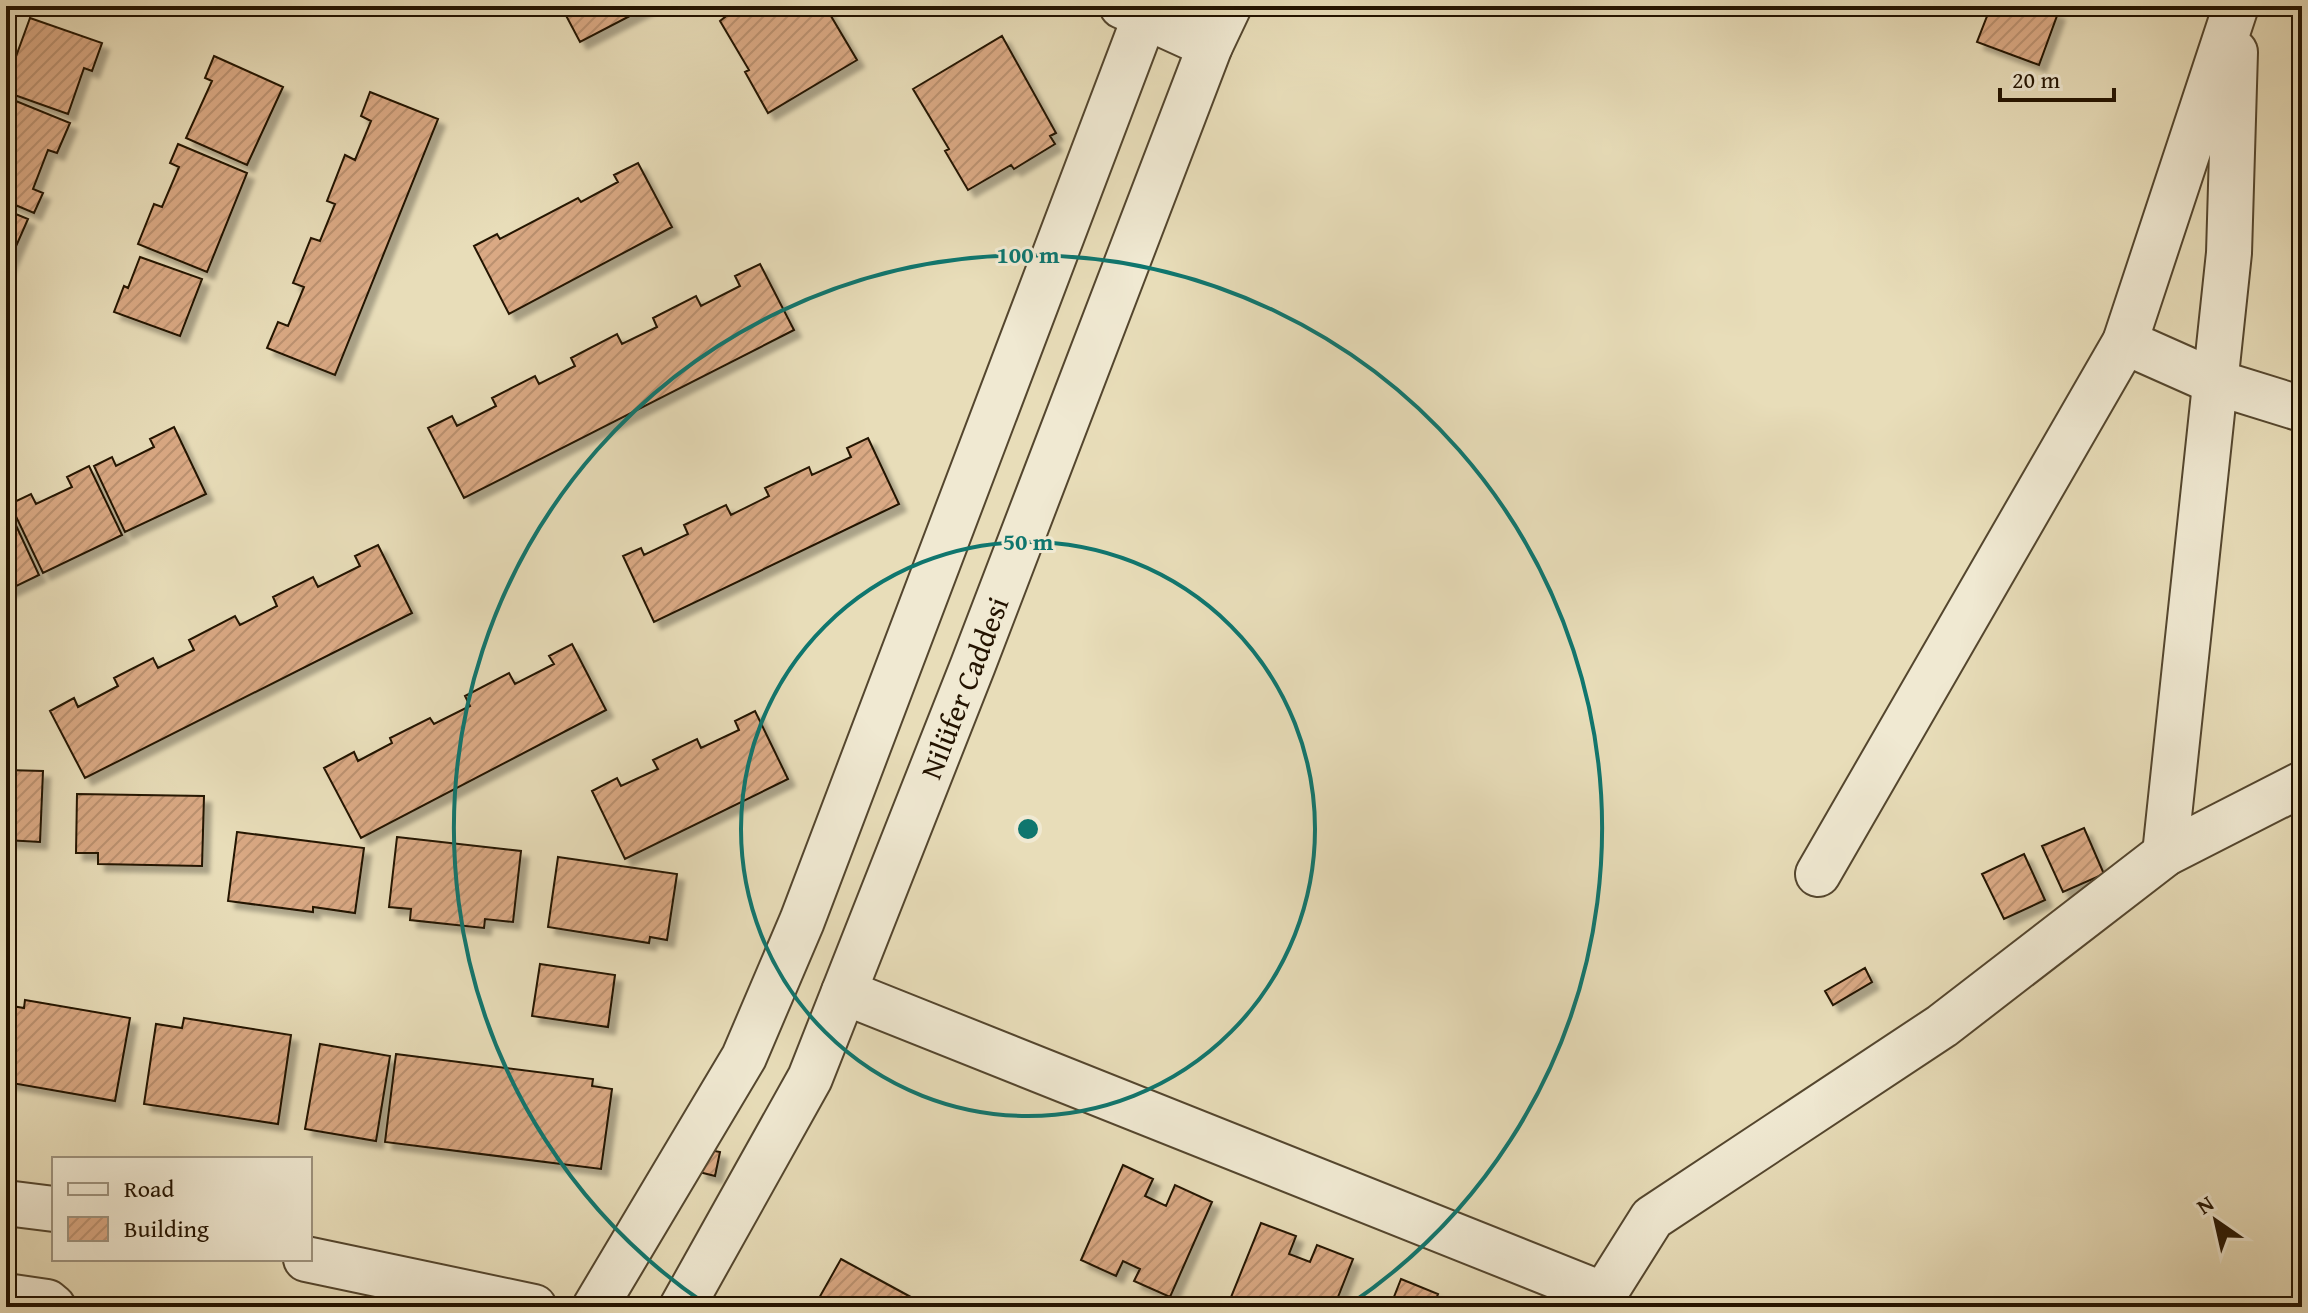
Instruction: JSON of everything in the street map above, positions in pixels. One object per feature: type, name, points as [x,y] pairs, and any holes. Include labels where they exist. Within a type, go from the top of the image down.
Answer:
[{"type":"street","name":"Nilüfer Caddesi","points":[[682,1307],[810,1078],[973,665],[1210,46],[1229,6]]},
{"type":"street","points":[[1818,874],[2125,342],[2236,6]]},
{"type":"street","points":[[2165,854],[2229,253],[2236,6]]},
{"type":"street","points":[[595,1307],[744,1057],[802,921],[1139,9],[1210,46]]},
{"type":"street","points":[[2125,342],[2215,382],[2302,409]]},
{"type":"street","points":[[844,992],[1600,1301],[1652,1218],[1942,1026],[2165,854],[2302,784]]},
{"type":"street","points":[[6,1203],[52,1209]]},
{"type":"street","points":[[312,1260],[534,1307]]},
{"type":"street","points":[[6,1296],[47,1302],[53,1307]]},
{"type":"building","points":[[561,6],[649,6],[580,42]]},
{"type":"building","points":[[727,6],[825,6],[857,60],[768,113],[745,72],[749,70],[720,21],[725,17],[720,10]]},
{"type":"building","points":[[1991,6],[2040,6],[2058,13],[2039,65],[1977,42]]},
{"type":"building","points":[[30,18],[102,43],[92,71],[84,68],[68,114],[6,92],[6,84]]},
{"type":"building","points":[[1002,36],[1056,133],[1050,136],[1055,144],[1014,169],[1011,165],[968,190],[945,151],[949,149],[913,89]]},
{"type":"building","points":[[214,56],[283,87],[247,165],[186,138],[212,81],[205,78]]},
{"type":"building","points":[[370,92],[438,119],[335,375],[267,348],[278,322],[288,326],[304,287],[293,283],[311,238],[320,241],[335,204],[327,201],[345,155],[355,160],[371,121],[361,116]]},
{"type":"building","points":[[6,97],[70,123],[57,153],[48,150],[33,189],[43,193],[34,213],[6,201]]},
{"type":"building","points":[[178,144],[247,173],[207,272],[138,244],[154,204],[162,207],[179,167],[170,163]]},
{"type":"building","points":[[638,163],[672,227],[509,314],[474,246],[497,234],[500,239],[578,198],[581,202],[618,182],[614,175]]},
{"type":"building","points":[[6,210],[28,219],[6,269]]},
{"type":"building","points":[[140,257],[202,279],[180,336],[114,312]]},
{"type":"building","points":[[760,264],[794,330],[464,498],[428,428],[452,416],[457,426],[496,406],[492,398],[535,376],[539,384],[575,366],[571,358],[617,334],[622,344],[657,327],[653,318],[696,296],[701,306],[740,286],[735,276]]},
{"type":"building","points":[[174,427],[206,494],[125,532],[94,466],[112,457],[116,466],[154,447],[150,439]]},
{"type":"building","points":[[868,438],[899,504],[654,622],[623,556],[641,548],[644,555],[688,534],[684,525],[726,505],[731,515],[769,496],[765,488],[809,467],[812,475],[851,457],[847,448]]},
{"type":"building","points":[[89,466],[122,535],[43,573],[10,504],[31,494],[36,504],[72,487],[67,477]]},
{"type":"building","points":[[6,507],[39,575],[6,591]]},
{"type":"building","points":[[378,545],[412,613],[85,778],[50,711],[74,698],[78,707],[118,686],[114,678],[153,658],[158,668],[194,650],[189,640],[235,616],[240,625],[277,606],[273,597],[313,577],[318,587],[360,566],[355,556]]},
{"type":"building","points":[[572,644],[606,710],[361,838],[324,768],[354,752],[358,761],[392,743],[390,738],[430,718],[434,724],[470,706],[465,696],[509,673],[515,684],[554,664],[549,656]]},
{"type":"building","points":[[755,711],[788,779],[625,859],[592,791],[617,778],[621,786],[658,769],[653,760],[697,739],[701,748],[739,730],[735,721]]},
{"type":"building","points":[[6,770],[43,771],[40,842],[6,840]]},
{"type":"building","points":[[77,794],[204,796],[202,866],[98,864],[98,853],[76,853]]},
{"type":"building","points":[[2084,828],[2104,874],[2063,892],[2042,846]]},
{"type":"building","points":[[237,832],[364,848],[355,913],[313,907],[313,912],[228,901]]},
{"type":"building","points":[[397,837],[521,851],[513,922],[485,919],[484,928],[410,920],[411,909],[389,907]]},
{"type":"building","points":[[2024,854],[2045,900],[2004,919],[1982,874]]},
{"type":"building","points":[[558,857],[677,874],[667,940],[650,937],[649,943],[548,927]]},
{"type":"building","points":[[540,964],[615,975],[608,1027],[532,1016]]},
{"type":"building","points":[[1865,968],[1872,982],[1833,1005],[1825,991]]},
{"type":"building","points":[[25,1000],[130,1018],[115,1101],[6,1082],[6,1005],[24,1008]]},
{"type":"building","points":[[184,1018],[291,1035],[278,1124],[144,1104],[156,1024],[182,1028]]},
{"type":"building","points":[[320,1044],[390,1056],[376,1141],[305,1129]]},
{"type":"building","points":[[396,1054],[593,1079],[592,1086],[612,1089],[601,1169],[385,1142]]},
{"type":"building","points":[[704,1149],[720,1152],[715,1176],[699,1172]]},
{"type":"building","points":[[1123,1165],[1153,1179],[1145,1196],[1166,1206],[1175,1185],[1212,1202],[1170,1297],[1134,1281],[1140,1269],[1123,1261],[1116,1276],[1081,1260]]},
{"type":"building","points":[[1261,1223],[1296,1236],[1289,1254],[1310,1262],[1317,1245],[1353,1259],[1334,1307],[1227,1307]]},
{"type":"building","points":[[841,1259],[920,1302],[917,1307],[814,1307]]},
{"type":"building","points":[[1401,1279],[1438,1294],[1433,1307],[1390,1307]]}]
